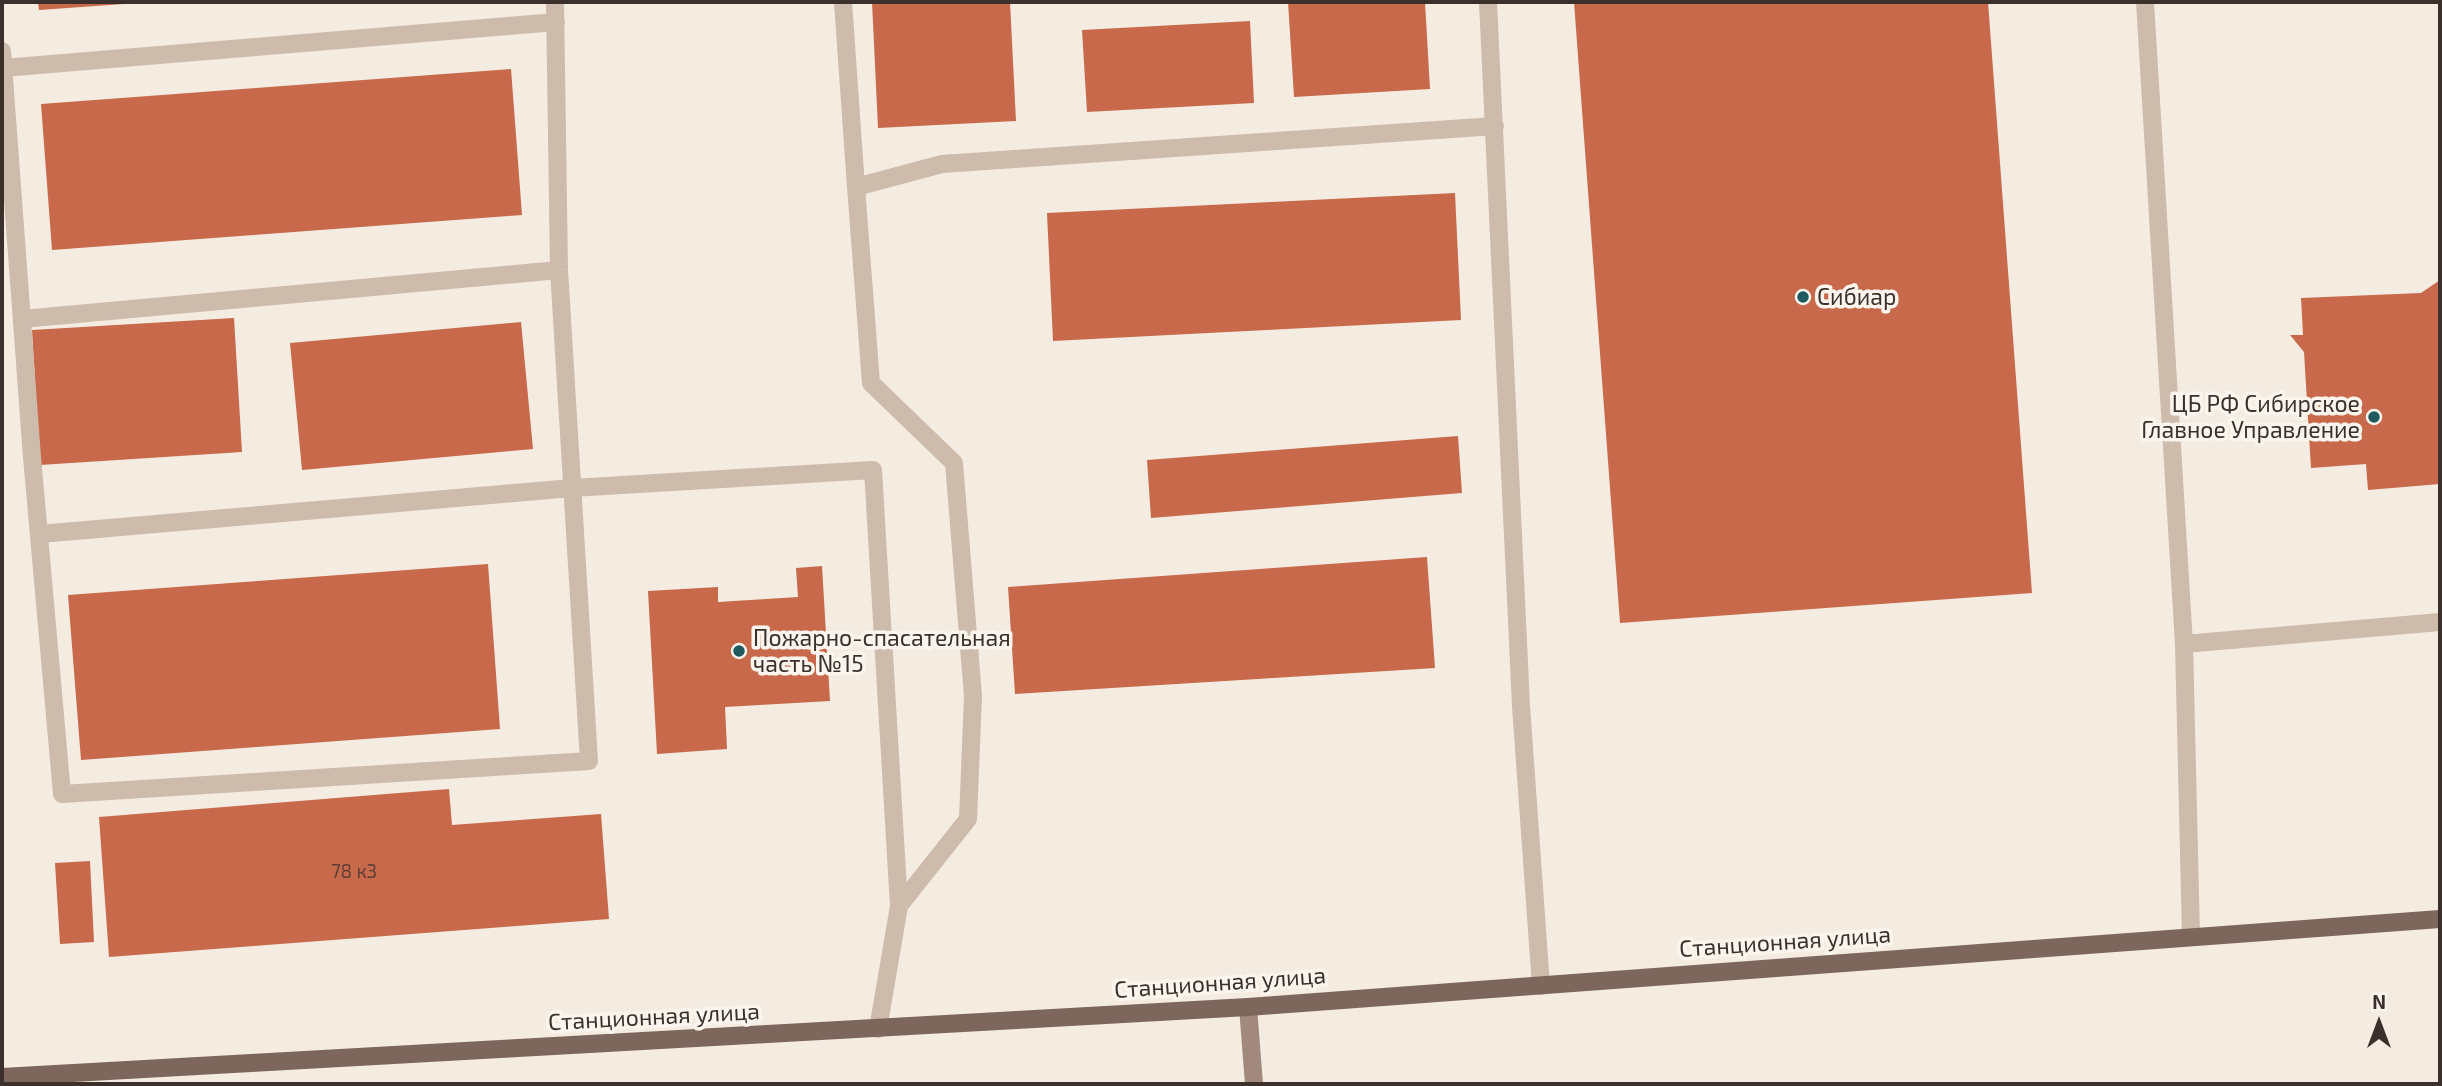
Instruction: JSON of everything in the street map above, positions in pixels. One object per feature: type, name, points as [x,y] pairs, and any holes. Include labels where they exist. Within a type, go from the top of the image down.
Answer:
[{"type":"main road","name":"Станционная улица","points":[[2,1077],[1248,1007],[2440,919]]},
{"type":"street","points":[[1248,1007],[1254,1084]]},
{"type":"lane","points":[[555,2],[556,22],[559,270],[589,761],[62,794],[2,60],[556,22]]},
{"type":"lane","points":[[843,2],[871,383],[954,463],[973,696],[968,819],[900,906]]},
{"type":"lane","points":[[1488,2],[1521,706],[1541,986]]},
{"type":"lane","points":[[2145,2],[2184,644],[2191,936]]},
{"type":"lane","points":[[856,187],[942,164],[1495,126]]},
{"type":"lane","points":[[22,319],[559,270]]},
{"type":"lane","points":[[40,534],[572,488],[873,470],[900,906],[878,1029]]},
{"type":"lane","points":[[2184,644],[2440,622]]},
{"type":"building","points":[[38,2],[124,2],[124,4],[39,10]]},
{"type":"building","points":[[872,2],[1010,2],[1016,121],[878,128]]},
{"type":"building","points":[[1288,2],[1425,2],[1430,89],[1294,97]]},
{"type":"building","name":"Сибиар","points":[[1574,2],[1988,2],[2032,593],[1620,623]]},
{"type":"building","points":[[1250,21],[1254,103],[1087,112],[1082,30]]},
{"type":"building","points":[[511,69],[522,215],[52,250],[41,104]]},
{"type":"building","points":[[1455,193],[1461,320],[1053,341],[1047,213]]},
{"type":"building","name":"ЦБ РФ Сибирское Главное Управление","points":[[2440,280],[2440,484],[2368,490],[2366,464],[2311,468],[2304,352],[2290,335],[2303,335],[2301,298],[2421,293]]},
{"type":"building","points":[[234,318],[242,452],[40,465],[32,330]]},
{"type":"building","points":[[521,322],[533,449],[302,470],[290,343]]},
{"type":"building","points":[[1458,436],[1462,493],[1151,518],[1147,460]]},
{"type":"building","points":[[1427,557],[1435,668],[1015,694],[1008,587]]},
{"type":"building","points":[[488,564],[500,729],[81,760],[68,595]]},
{"type":"building","name":"Пожарно-спасательная часть №15","points":[[822,566],[830,701],[725,707],[727,749],[657,754],[648,591],[718,587],[718,602],[798,597],[796,568]]},
{"type":"building","points":[[449,789],[452,825],[601,814],[609,919],[109,957],[99,817]]},
{"type":"building","points":[[90,861],[94,942],[60,944],[55,863]]},
{"type":"place","name":"Сибиар","points":[[1803,297]]},
{"type":"place","name":"ЦБ РФ Сибирское Главное Управление","points":[[2374,417]]},
{"type":"place","name":"Пожарно-спасательная часть №15","points":[[739,651]]}]
